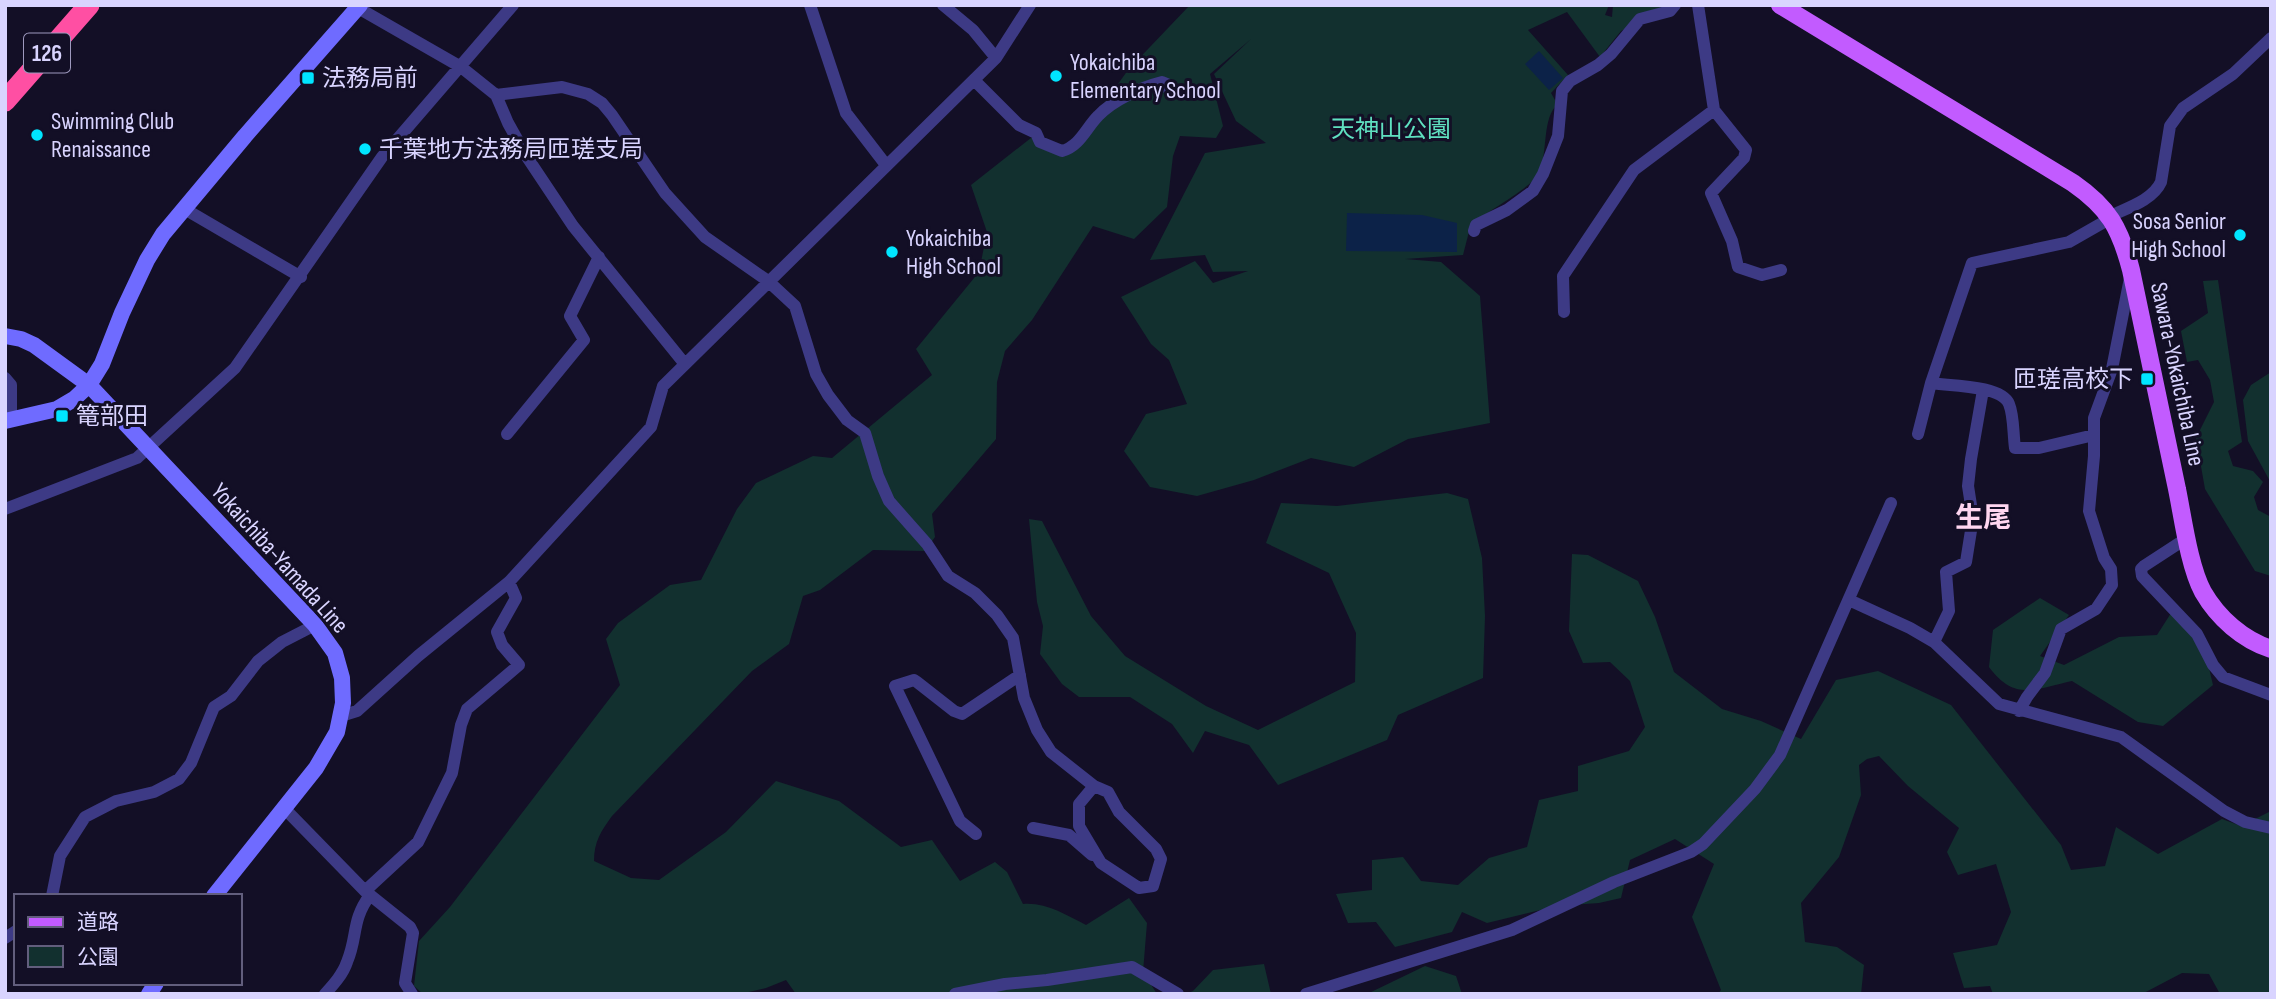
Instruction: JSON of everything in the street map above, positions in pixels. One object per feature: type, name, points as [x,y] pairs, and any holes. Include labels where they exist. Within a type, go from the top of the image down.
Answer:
[{"type":"highway","name":"126","points":[[5,101],[89,5]]},
{"type":"main road","name":"Sawara-Yokaichiba Line","points":[[1780,5],[2073,183],[2091,196],[2111,217],[2119,231],[2131,270],[2187,538],[2199,583],[2210,602],[2242,635],[2249,641],[2271,649]]},
{"type":"main road","points":[[8,421],[57,409],[74,399],[89,385],[102,365],[122,313],[147,260],[183,208],[357,6]]},
{"type":"main road","name":"Yokaichiba-Yamada Line","points":[[5,337],[21,339],[34,345],[89,385],[315,625],[330,644],[339,664],[343,691],[341,716],[331,745],[216,894]]},
{"type":"street","points":[[5,509],[137,458],[236,368],[382,158],[513,5]]},
{"type":"street","points":[[810,5],[846,113],[886,165]]},
{"type":"street","points":[[943,5],[973,30],[996,58]]},
{"type":"street","points":[[341,716],[357,710],[509,582],[650,427],[663,386],[996,58],[1030,5]]},
{"type":"street","points":[[1474,231],[1476,225],[1507,209],[1533,191],[1558,136],[1562,90],[1570,81],[1611,54],[1640,19],[1670,11],[1675,5]]},
{"type":"street","points":[[1698,5],[1714,110],[1746,150],[1744,158],[1710,193],[1732,241],[1738,267],[1762,275],[1781,270]]},
{"type":"street","points":[[357,6],[461,67],[496,95],[527,157],[573,226],[684,363]]},
{"type":"street","points":[[1918,434],[1931,383],[1972,263],[2069,242],[2158,189],[2170,126],[2183,108],[2233,74],[2271,37]]},
{"type":"street","points":[[974,80],[1018,125],[1037,133],[1040,142],[1062,151],[1081,139],[1099,115],[1138,89],[1162,82],[1167,84],[1169,90]]},
{"type":"street","points":[[496,95],[562,87],[588,93],[612,115],[665,193],[705,237],[768,281],[795,306],[816,374],[847,420],[864,433],[889,500],[927,544],[948,576],[975,593],[1013,638],[1024,698],[1037,730],[1051,752],[1094,786],[1108,792],[1119,812],[1156,849],[1161,859],[1153,886],[1139,888],[1101,863],[1069,835],[1033,828]]},
{"type":"street","points":[[1564,312],[1563,276],[1634,170],[1714,110]]},
{"type":"street","points":[[183,208],[301,277]]},
{"type":"street","points":[[507,434],[584,340],[570,316],[598,257]]},
{"type":"street","points":[[2019,710],[2045,673],[2061,629],[2096,609],[2112,585],[2111,569],[2104,558],[2089,511],[2094,418],[2112,369],[2131,270]]},
{"type":"street","points":[[5,378],[11,385],[8,421]]},
{"type":"street","points":[[1931,383],[1997,392],[2008,401],[2015,448],[2039,448],[2094,435]]},
{"type":"street","points":[[1934,642],[1949,611],[1946,572],[1966,562],[1973,518],[1968,486],[1983,390]]},
{"type":"street","points":[[1306,994],[1512,930],[1615,882],[1697,848],[1755,789],[1780,755],[1891,503]]},
{"type":"street","points":[[2187,538],[2144,566],[2141,569],[2142,576],[2192,628],[2222,677],[2271,695]]},
{"type":"street","points":[[325,994],[349,959],[354,926],[368,893],[424,833],[430,813],[452,773],[461,724],[467,709],[519,665],[502,645],[497,632],[516,598],[509,582]]},
{"type":"street","points":[[1849,600],[1934,642],[1999,704],[2121,737],[2224,810],[2245,822],[2271,828]]},
{"type":"street","points":[[52,894],[60,856],[85,817],[116,801],[154,792],[179,779],[191,763],[214,707],[231,696],[258,661],[282,642],[315,625]]},
{"type":"street","points":[[976,834],[960,821],[895,686],[914,680],[954,711],[962,714],[1020,675]]},
{"type":"street","points":[[1094,786],[1079,804],[1079,826],[1101,863]]},
{"type":"street","points":[[284,808],[368,893],[410,927],[413,933],[405,983],[412,994]]},
{"type":"street","points":[[955,994],[1004,984],[1132,967],[1178,994]]},
{"type":"green space","name":"天神山公園","points":[[1190,5],[1609,5],[1605,15],[1612,17],[1613,5],[1671,5],[1621,31],[1600,57],[1567,12],[1528,30],[1568,75],[1551,93],[1555,107],[1548,121],[1538,175],[1517,193],[1471,224],[1463,255],[1405,259],[1441,262],[1480,296],[1490,423],[1408,439],[1354,467],[1311,458],[1254,480],[1197,496],[1150,487],[1124,451],[1146,414],[1187,404],[1169,360],[1151,344],[1121,297],[1195,261],[1213,283],[1248,271],[1213,272],[1205,255],[1150,260],[1205,153],[1266,143],[1236,121],[1214,74],[1251,39],[1210,74],[1223,126],[1216,138],[1180,136],[1173,156],[1167,207],[1134,239],[1093,226],[1032,320],[1005,351],[997,382],[996,439],[932,514],[935,537],[925,551],[873,550],[820,590],[803,596],[789,644],[752,671],[612,816],[599,837],[594,861],[631,878],[659,880],[726,832],[776,781],[839,801],[901,847],[932,840],[960,881],[995,862],[1007,872],[1023,904],[1048,907],[1086,925],[1129,898],[1147,923],[1143,972],[1157,994],[796,994],[786,980],[740,994],[423,994],[414,986],[419,941],[450,907],[620,685],[606,639],[618,623],[670,585],[701,580],[737,509],[756,483],[813,456],[832,458],[932,375],[916,349],[979,272],[987,232],[971,185],[1036,134],[1067,155],[1128,70]]},
{"type":"green space","points":[[2218,280],[2242,442],[2228,451],[2233,466],[2253,471],[2263,482],[2254,497],[2258,510],[2271,517],[2271,576],[2255,571],[2205,489],[2196,438],[2214,402],[2210,380],[2198,360],[2187,362],[2181,331],[2208,313],[2203,281]]},
{"type":"green space","points":[[2271,372],[2271,483],[2248,441],[2243,400],[2251,385]]},
{"type":"green space","points":[[1447,493],[1468,499],[1482,558],[1485,616],[1483,678],[1398,715],[1387,740],[1278,785],[1249,745],[1205,731],[1193,753],[1172,724],[1130,697],[1079,697],[1062,684],[1040,654],[1043,626],[1037,602],[1029,519],[1042,521],[1091,616],[1125,656],[1206,706],[1258,730],[1355,682],[1356,633],[1329,573],[1266,543],[1281,503],[1337,506]]},
{"type":"green space","points":[[1572,554],[1588,555],[1638,581],[1655,617],[1674,672],[1722,709],[1761,721],[1801,739],[1836,680],[1878,671],[1951,705],[2061,845],[2071,870],[2105,866],[2116,827],[2158,854],[2222,819],[2241,826],[2271,811],[2271,994],[2220,994],[2209,974],[2182,973],[2142,994],[1993,994],[1990,986],[1964,988],[1953,953],[1997,945],[2011,912],[1996,864],[1958,875],[1947,852],[1959,828],[1908,786],[1879,756],[1867,759],[1859,765],[1861,795],[1839,857],[1801,903],[1805,942],[1837,947],[1864,965],[1861,994],[1718,994],[1721,990],[1692,917],[1714,864],[1675,839],[1630,860],[1621,898],[1599,903],[1557,906],[1487,923],[1462,912],[1452,932],[1395,947],[1376,922],[1348,923],[1336,894],[1372,890],[1372,860],[1403,857],[1421,881],[1458,885],[1489,858],[1527,847],[1539,800],[1578,791],[1578,766],[1629,751],[1645,727],[1630,681],[1610,662],[1583,663],[1569,631]]},
{"type":"green space","points":[[2040,598],[2069,615],[2040,656],[2064,665],[2119,637],[2157,635],[2173,610],[2205,651],[2213,685],[2163,726],[2138,722],[2072,681],[2026,690],[2008,685],[1989,667],[1993,630]]},
{"type":"green space","points":[[1264,964],[1271,994],[1186,994],[1193,991],[1213,970]]},
{"type":"green space","points":[[1425,966],[1456,976],[1462,994],[1367,994]]},
{"type":"water","points":[[1539,51],[1563,78],[1549,90],[1525,64]]},
{"type":"water","points":[[1347,213],[1422,215],[1457,223],[1457,252],[1346,251]]},
{"type":"place","name":"Yokaichiba Elementary School","points":[[1056,76]]},
{"type":"place","name":"法務局前","points":[[308,78]]},
{"type":"place","name":"Swimming Club Renaissance","points":[[37,135]]},
{"type":"place","name":"千葉地方法務局匝瑳支局","points":[[365,149]]},
{"type":"place","name":"Sosa Senior High School","points":[[2240,235]]},
{"type":"place","name":"Yokaichiba High School","points":[[892,252]]},
{"type":"place","name":"匝瑳高校下","points":[[2147,379]]},
{"type":"place","name":"篭部田","points":[[62,416]]},
{"type":"district","name":"生尾","points":[[1983,517]]}]
